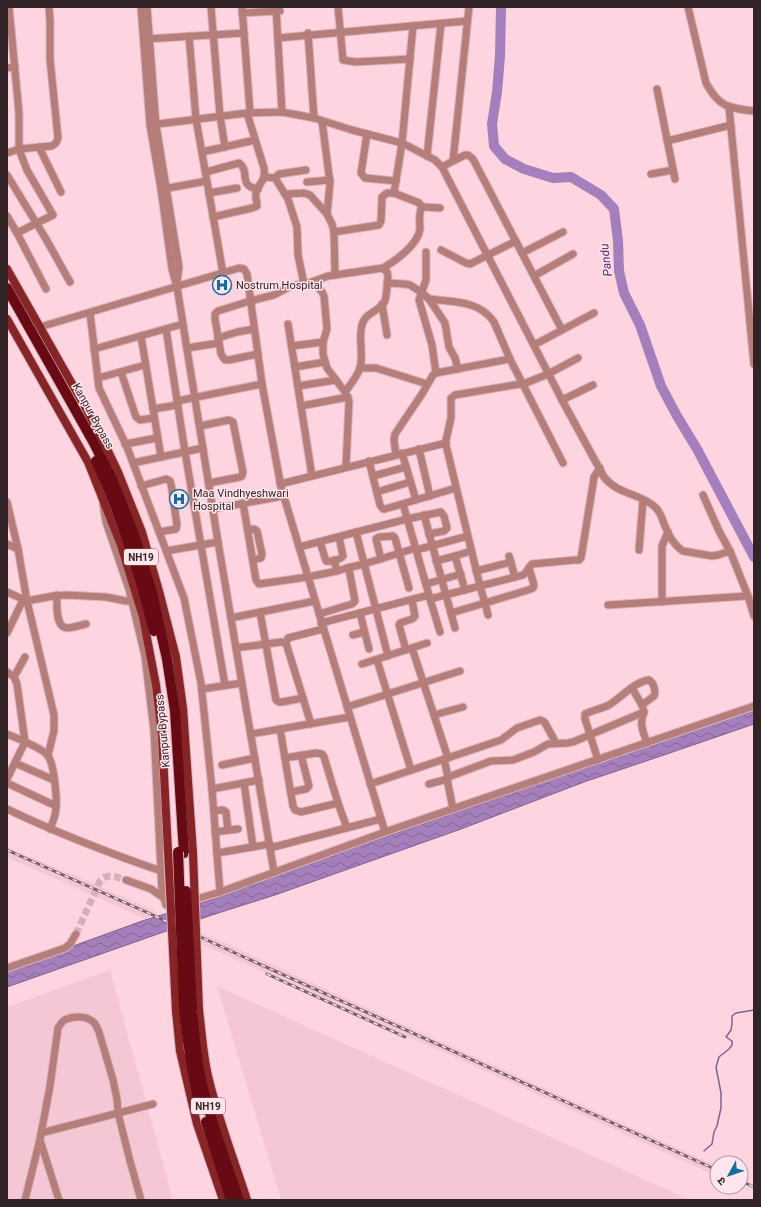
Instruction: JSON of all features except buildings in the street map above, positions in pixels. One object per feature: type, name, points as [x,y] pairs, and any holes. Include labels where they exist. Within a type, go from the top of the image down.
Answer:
[{"type":"highway","name":"Kanpur Bypass","points":[[7,288],[94,443],[112,479],[135,537],[152,593],[167,659],[175,711],[184,853],[189,1051],[194,1083],[231,1200]]},
{"type":"highway","name":"Kanpur Bypass","points":[[7,301],[88,444],[105,479],[128,536],[145,594],[162,662],[168,708],[188,1010],[208,1108],[239,1200]]},
{"type":"main road","points":[[7,269],[84,405],[118,472],[144,540],[176,657],[183,708],[193,854],[188,1010],[180,1051],[197,1124],[222,1200]]},
{"type":"main road","points":[[7,319],[88,462],[121,545],[143,617],[156,685],[162,736],[188,1010],[204,1052],[216,1107],[247,1200]]},
{"type":"street","points":[[9,7],[19,113],[19,149],[27,170],[52,214],[17,233]]},
{"type":"street","points":[[7,153],[19,149],[52,146],[56,143],[58,138],[50,59],[49,7]]},
{"type":"street","points":[[141,7],[146,39],[153,125],[179,267],[177,287],[218,542],[274,872]]},
{"type":"street","points":[[146,39],[147,7]]},
{"type":"street","points":[[211,7],[220,116],[225,147]]},
{"type":"street","points":[[335,7],[343,60],[356,62],[410,59]]},
{"type":"street","points":[[453,161],[469,7]]},
{"type":"street","points":[[688,7],[706,83],[716,98],[723,104],[729,107],[754,111]]},
{"type":"street","points":[[213,217],[255,207],[257,204],[256,194],[264,177],[264,168],[255,140],[249,113],[242,10],[278,10],[282,112]]},
{"type":"street","points":[[278,38],[308,33],[340,33],[467,21]]},
{"type":"street","points":[[427,156],[440,24]]},
{"type":"street","points":[[394,193],[402,142],[413,26]]},
{"type":"street","points":[[146,39],[244,33]]},
{"type":"street","points":[[308,33],[314,118]]},
{"type":"street","points":[[189,36],[196,119],[223,273]]},
{"type":"street","points":[[7,68],[15,67]]},
{"type":"street","points":[[657,89],[674,179]]},
{"type":"street","points":[[729,107],[752,325],[754,364]]},
{"type":"street","points":[[153,125],[249,113],[282,112],[314,118],[367,134],[402,142],[435,160],[442,167],[548,374],[604,477],[612,485],[654,505],[660,512],[668,532],[677,546],[683,551],[715,556],[730,551]]},
{"type":"street","points":[[322,121],[330,180],[327,214]]},
{"type":"street","points":[[667,141],[731,125]]},
{"type":"street","points":[[367,134],[361,173],[365,178],[396,181]]},
{"type":"street","points":[[202,152],[255,140]]},
{"type":"street","points":[[40,147],[61,192]]},
{"type":"street","points":[[442,167],[465,155],[468,155],[473,159],[562,330]]},
{"type":"street","points":[[206,172],[248,161]]},
{"type":"street","points":[[238,163],[242,166],[247,185],[251,188],[258,189]]},
{"type":"street","points":[[264,177],[275,178],[279,174],[306,170]]},
{"type":"street","points":[[651,174],[673,170]]},
{"type":"street","points":[[7,175],[70,282]]},
{"type":"street","points":[[275,178],[291,206],[297,227],[298,255],[307,284]]},
{"type":"street","points":[[308,182],[330,180]]},
{"type":"street","points":[[164,189],[207,181]]},
{"type":"street","points":[[209,192],[237,188]]},
{"type":"street","points":[[334,232],[379,225],[381,221],[382,197],[387,193],[394,193],[417,202],[422,207]]},
{"type":"street","points":[[285,194],[310,195],[327,214],[334,232],[336,275]]},
{"type":"street","points":[[422,207],[440,208]]},
{"type":"street","points":[[225,360],[221,354],[215,314],[250,301],[274,295],[288,288],[307,284],[323,278],[383,268],[403,255],[417,238],[420,230],[420,211],[422,207]]},
{"type":"street","points":[[7,216],[46,289]]},
{"type":"street","points":[[522,253],[563,232]]},
{"type":"street","points":[[441,250],[470,264],[516,241]]},
{"type":"street","points":[[426,252],[425,284],[418,300],[432,345],[436,373]]},
{"type":"street","points":[[534,276],[573,254]]},
{"type":"street","points":[[40,327],[239,268],[244,269],[247,274],[262,384],[271,413],[280,484],[283,496],[385,832]]},
{"type":"street","points":[[301,406],[346,395],[360,368],[361,326],[363,320],[385,300],[387,272],[383,268]]},
{"type":"street","points":[[387,283],[410,285],[429,299],[445,323],[449,347],[455,358],[458,369]]},
{"type":"street","points":[[307,284],[317,286],[324,296],[327,329],[323,342],[323,354],[327,368],[349,401],[346,467]]},
{"type":"street","points":[[429,299],[473,305],[480,308],[491,317],[510,359],[563,463]]},
{"type":"street","points":[[382,304],[387,335]]},
{"type":"street","points":[[90,312],[99,388],[133,463],[184,598],[202,689],[220,892]]},
{"type":"street","points":[[534,345],[594,313]]},
{"type":"street","points":[[94,349],[183,324]]},
{"type":"street","points":[[288,324],[312,476]]},
{"type":"street","points":[[166,329],[185,452],[225,685]]},
{"type":"street","points":[[187,348],[218,340],[237,332],[254,329]]},
{"type":"street","points":[[140,336],[161,457]]},
{"type":"street","points":[[292,346],[323,342]]},
{"type":"street","points":[[216,361],[258,354]]},
{"type":"street","points":[[488,615],[471,551],[446,442],[451,418],[451,398],[452,396],[531,381],[578,358]]},
{"type":"street","points":[[416,500],[406,467],[394,440],[395,434],[433,375],[436,373],[510,359]]},
{"type":"street","points":[[295,367],[325,362]]},
{"type":"street","points":[[98,378],[145,365]]},
{"type":"street","points":[[360,368],[376,368],[427,384]]},
{"type":"street","points":[[121,372],[136,417],[140,420],[154,418]]},
{"type":"street","points":[[298,386],[336,380]]},
{"type":"street","points":[[153,409],[195,397],[262,384]]},
{"type":"street","points":[[562,400],[593,385]]},
{"type":"street","points":[[200,426],[229,420],[233,422],[243,472],[242,476],[240,477],[209,482]]},
{"type":"street","points":[[125,444],[157,438]]},
{"type":"street","points":[[280,484],[446,442]]},
{"type":"street","points":[[133,463],[203,448]]},
{"type":"street","points":[[419,449],[430,496]]},
{"type":"street","points":[[369,461],[380,505],[383,509],[456,488]]},
{"type":"street","points":[[373,476],[406,467]]},
{"type":"street","points":[[311,724],[286,643],[288,638],[360,613],[412,600],[446,595],[523,575],[532,564],[579,560],[581,558],[594,477],[600,468]]},
{"type":"street","points":[[141,486],[166,479],[171,484],[177,525],[173,530],[159,532]]},
{"type":"street","points":[[377,492],[410,482]]},
{"type":"street","points":[[703,495],[719,531],[730,551],[748,596],[754,616]]},
{"type":"street","points":[[213,509],[283,496]]},
{"type":"street","points":[[103,498],[103,510],[106,522],[126,578],[145,656],[154,731],[162,891],[166,905],[170,907],[220,892],[385,832],[754,706]]},
{"type":"street","points":[[639,550],[643,500]]},
{"type":"street","points":[[7,502],[18,550],[25,601],[54,715],[54,731],[48,755]]},
{"type":"street","points":[[243,503],[256,580],[259,584],[308,578],[468,536]]},
{"type":"street","points":[[403,504],[440,632]]},
{"type":"street","points":[[299,547],[407,519],[441,512],[443,513],[447,528],[429,534]]},
{"type":"street","points":[[424,515],[455,628]]},
{"type":"street","points":[[356,532],[388,656]]},
{"type":"street","points":[[662,602],[662,546],[668,532]]},
{"type":"street","points":[[380,559],[376,539],[379,537],[393,536],[409,588]]},
{"type":"street","points":[[320,542],[326,561],[328,562],[342,558],[343,556],[339,537]]},
{"type":"street","points":[[166,551],[218,542]]},
{"type":"street","points":[[7,544],[18,550]]},
{"type":"street","points":[[436,561],[471,551]]},
{"type":"street","points":[[455,556],[465,590]]},
{"type":"street","points":[[476,571],[510,559],[515,577]]},
{"type":"street","points":[[334,560],[337,571]]},
{"type":"street","points":[[319,614],[354,603],[355,598],[349,569],[347,568]]},
{"type":"street","points":[[451,613],[533,588],[534,584],[529,568]]},
{"type":"street","points":[[426,584],[461,574]]},
{"type":"street","points":[[7,592],[25,601],[57,596],[79,595],[132,601]]},
{"type":"street","points":[[57,596],[59,622],[62,625],[67,628],[86,624]]},
{"type":"street","points":[[608,605],[748,596]]},
{"type":"street","points":[[412,600],[415,616],[412,619],[400,623],[399,625],[423,683],[434,715],[446,758],[448,775],[447,779],[429,784]]},
{"type":"street","points":[[7,633],[10,618],[25,601]]},
{"type":"street","points":[[231,618],[315,601]]},
{"type":"street","points":[[260,612],[276,700],[282,702],[304,698]]},
{"type":"street","points":[[360,613],[369,649]]},
{"type":"street","points":[[353,635],[364,632]]},
{"type":"street","points":[[236,648],[281,642],[286,643]]},
{"type":"street","points":[[362,664],[427,643]]},
{"type":"street","points":[[14,677],[25,657]]},
{"type":"street","points":[[377,660],[411,770]]},
{"type":"street","points":[[347,707],[460,671]]},
{"type":"street","points":[[7,672],[14,677],[17,684],[25,742],[7,779]]},
{"type":"street","points":[[453,809],[447,779],[451,776],[491,761],[513,760],[534,752],[548,744],[568,743],[590,735],[643,708],[654,696],[655,691],[649,680],[646,680],[632,688],[608,705],[585,714],[585,718],[590,735],[598,760]]},
{"type":"street","points":[[202,689],[242,683]]},
{"type":"street","points":[[632,688],[643,708],[641,724],[647,743]]},
{"type":"street","points":[[434,715],[463,707]]},
{"type":"street","points":[[251,734],[350,717]]},
{"type":"street","points":[[370,784],[501,740],[517,728],[540,720],[545,723],[556,743]]},
{"type":"street","points":[[280,729],[293,806],[295,810],[297,812],[301,812],[338,803]]},
{"type":"street","points":[[7,734],[42,750],[48,755],[51,762],[54,780],[56,806],[54,819],[50,829]]},
{"type":"street","points":[[285,758],[316,753],[322,754],[347,828]]},
{"type":"street","points":[[291,792],[306,789],[309,786],[301,755]]},
{"type":"street","points":[[222,765],[255,758]]},
{"type":"street","points":[[15,762],[54,780]]},
{"type":"street","points":[[212,789],[259,780]]},
{"type":"street","points":[[244,782],[253,847]]},
{"type":"street","points":[[7,783],[56,806]]},
{"type":"street","points":[[7,809],[105,852],[161,872]]},
{"type":"street","points":[[214,811],[223,810],[226,812],[228,830]]},
{"type":"street","points":[[217,853],[253,847],[270,846],[381,819]]},
{"type":"street","points":[[215,832],[238,829]]},
{"type":"street","points":[[126,880],[151,888],[164,898]]},
{"type":"street","points":[[7,968],[65,948],[70,944],[76,934]]},
{"type":"street","points":[[25,1200],[50,1086],[58,1028],[66,1019],[83,1017],[92,1020],[99,1032],[113,1080],[118,1113],[141,1200]]},
{"type":"street","points":[[40,1136],[153,1104]]},
{"type":"street","points":[[40,1136],[59,1200]]},
{"type":"shaded area","points":[[7,847],[157,912],[146,919],[7,857]]},
{"type":"shaded area","points":[[186,928],[225,943],[709,1162],[709,1172],[510,1082],[183,936]]},
{"type":"shaded area","points":[[110,970],[173,1200],[7,1200],[7,1007]]},
{"type":"shaded area","points":[[217,986],[690,1200],[281,1200]]},
{"type":"water","points":[[754,709],[754,724],[584,782],[461,829],[275,895],[212,915],[7,987],[7,970],[142,921],[214,899],[356,847]]},
{"type":"waterway","name":"Pandu","points":[[501,7],[500,56],[497,92],[492,124],[494,146],[505,159],[524,169],[553,178],[571,177],[601,195],[614,209],[618,241],[619,271],[624,293],[640,325],[661,386],[697,449],[754,557]]},
{"type":"waterway","points":[[704,1151],[712,1144],[721,1108],[721,1093],[716,1067],[719,1057],[732,1045],[732,1041],[726,1037],[731,1030],[732,1016],[736,1013],[754,1010]]},
{"type":"tunnel","points":[[76,934],[100,881],[109,876],[126,880]]},
{"type":"railway","points":[[7,850],[709,1166]]},
{"type":"railway","points":[[267,974],[405,1037]]},
{"type":"railway","points":[[749,1185],[754,1187]]},
{"type":"place","name":"Nostrum Hospital","points":[[222,285]]},
{"type":"place","name":"Maa Vindhyeshwari Hospital","points":[[179,499]]}]
